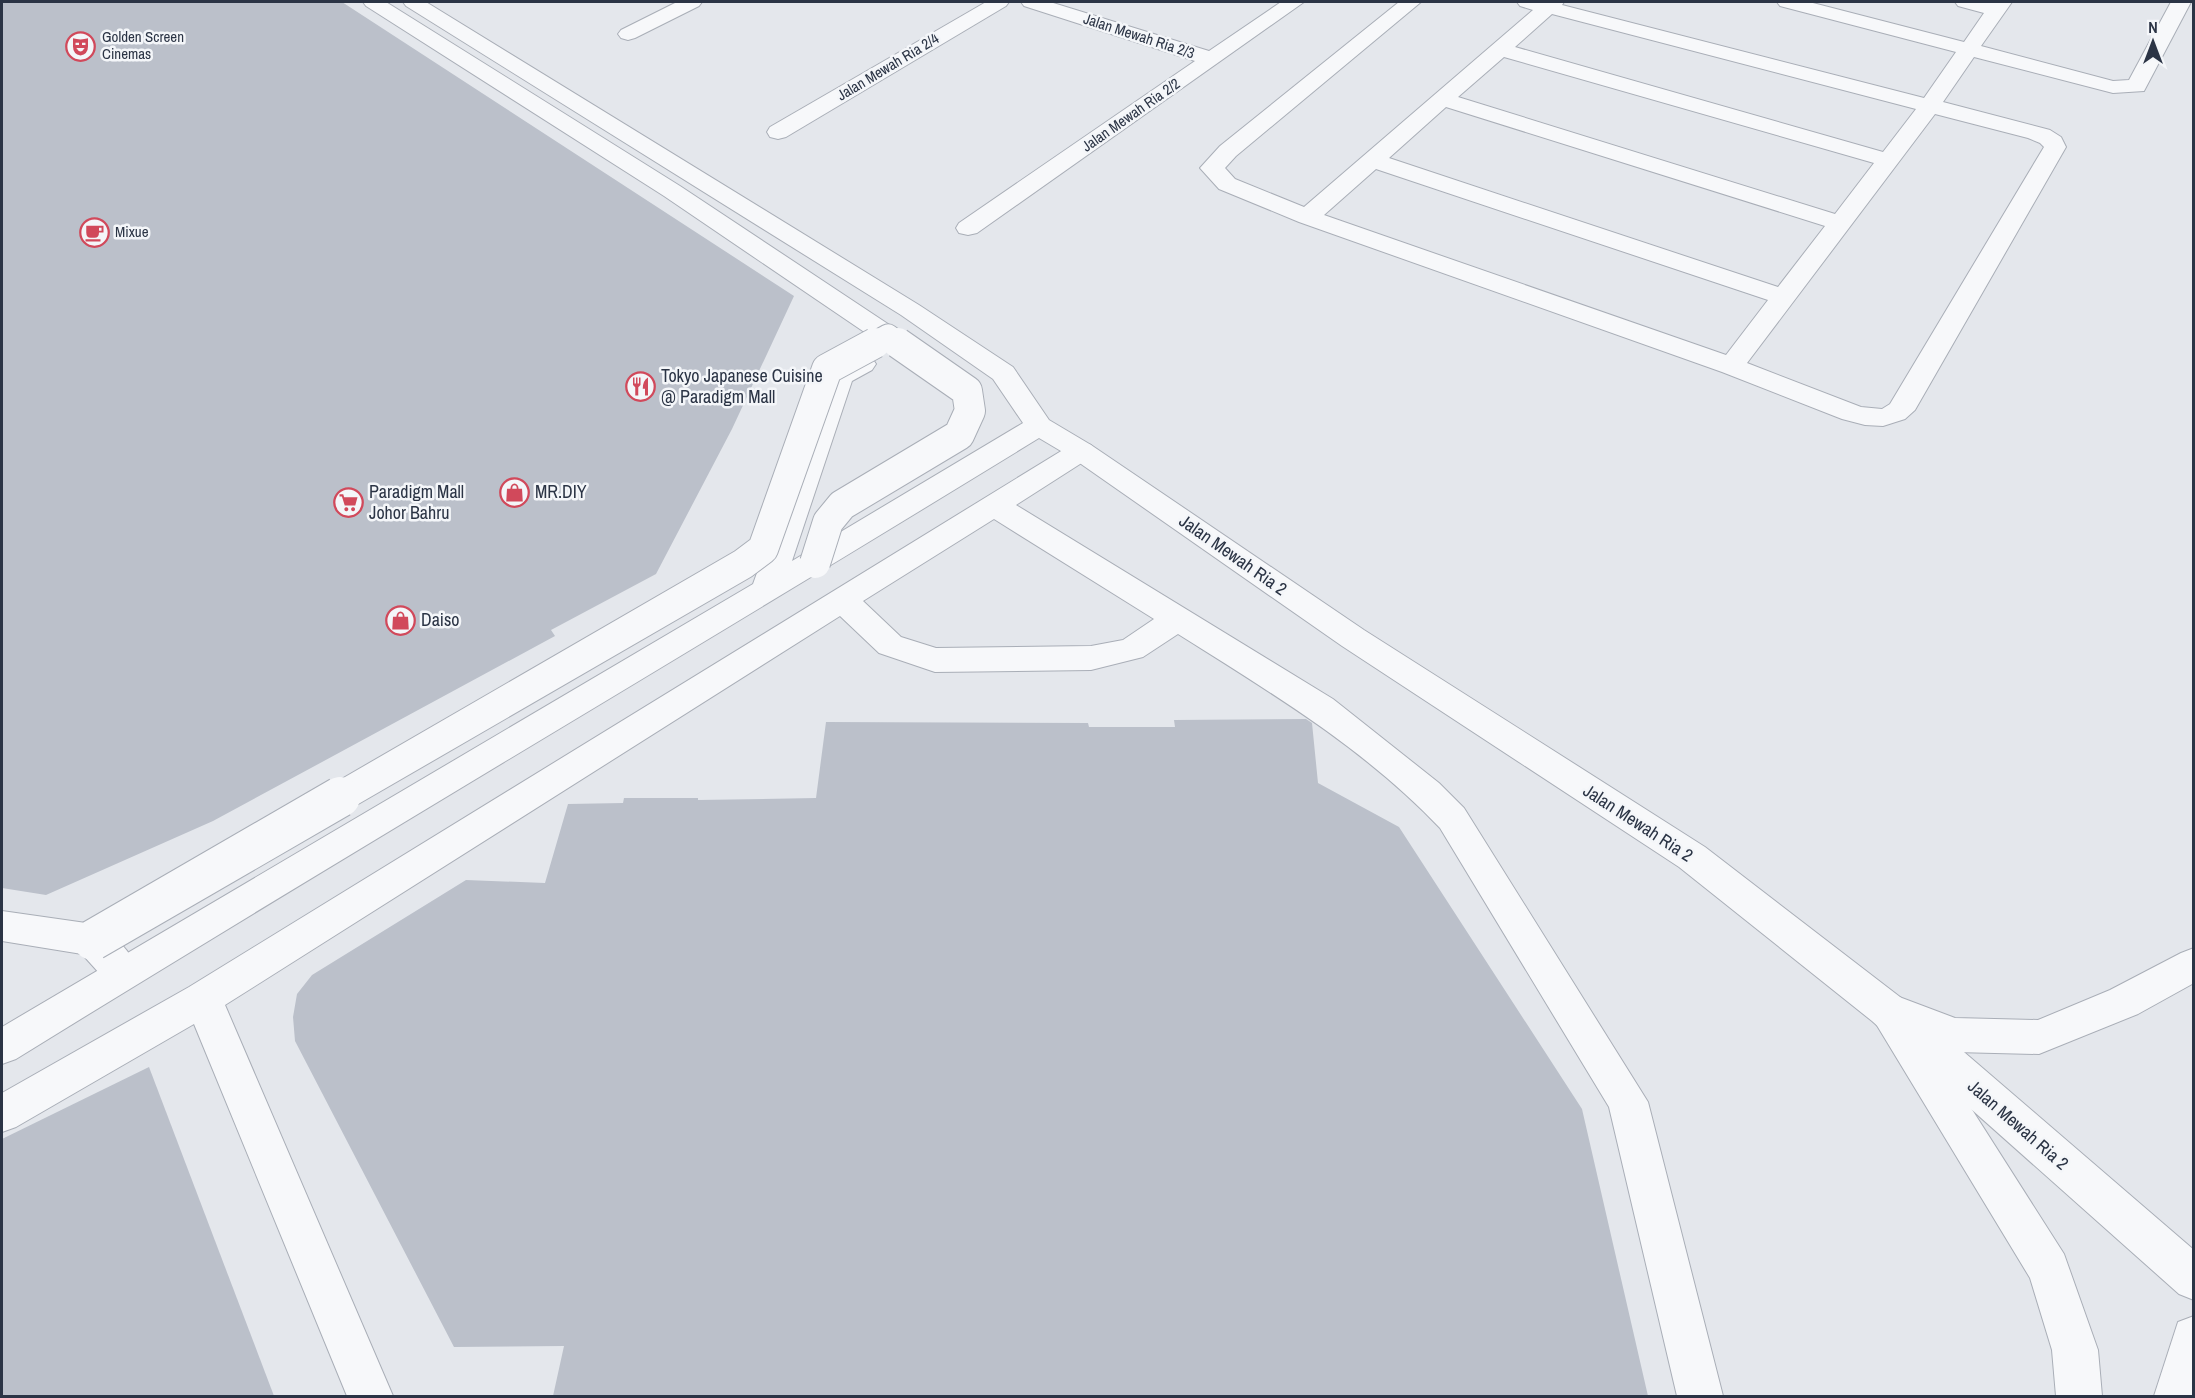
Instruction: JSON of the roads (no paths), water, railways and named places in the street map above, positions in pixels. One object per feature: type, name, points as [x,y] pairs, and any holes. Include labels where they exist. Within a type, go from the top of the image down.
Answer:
[{"type":"street","points":[[373,2],[672,191],[968,391],[970,411],[960,435],[842,505],[828,522],[815,563]]},
{"type":"street","points":[[2,1047],[122,973],[815,563],[1039,426],[1003,373],[933,326],[413,2]]},
{"type":"street","points":[[628,34],[692,2]]},
{"type":"street","name":"Jalan Mewah Ria 2/4","points":[[778,132],[999,2]]},
{"type":"street","name":"Jalan Mewah Ria 2/3","points":[[1031,2],[1212,59]]},
{"type":"street","name":"Jalan Mewah Ria 2/2","points":[[968,228],[1294,2]]},
{"type":"street","points":[[1307,217],[1500,49],[1543,3],[2036,133],[2049,138],[2055,147],[1901,410],[1891,417],[1872,418],[1852,413],[1731,366],[1307,217],[1227,184],[1212,168],[1228,151],[1411,2]]},
{"type":"street","points":[[1787,2],[2113,87],[2136,86],[2181,2]]},
{"type":"street","points":[[1731,366],[1930,105],[1999,6],[1965,2]]},
{"type":"street","points":[[1500,49],[1887,160]]},
{"type":"street","points":[[1442,99],[1840,223]]},
{"type":"street","points":[[1372,160],[1783,297]]},
{"type":"street","points":[[766,592],[840,377],[933,326]]},
{"type":"street","points":[[2,926],[93,940],[743,564],[763,549],[827,369],[888,336]]},
{"type":"street","name":"Jalan Mewah Ria 2","points":[[1039,426],[1081,451],[1353,638],[1692,857],[1886,1009],[2193,1279]]},
{"type":"street","points":[[2,1114],[204,999],[1081,451]]},
{"type":"street","points":[[994,505],[1321,708],[1427,792],[1452,818],[1628,1102],[1700,1396]]},
{"type":"street","points":[[843,600],[890,645],[935,660],[1091,658],[1132,649],[1178,619]]},
{"type":"street","points":[[93,940],[122,973]]},
{"type":"street","points":[[1886,1009],[1955,1035],[2039,1037],[2124,1002],[2193,964]]},
{"type":"street","points":[[204,999],[370,1396]]},
{"type":"street","points":[[1886,1009],[2049,1269],[2075,1350],[2079,1396]]},
{"type":"street","points":[[2177,1396],[2193,1338]]},
{"type":"place","name":"Golden Screen Cinemas","points":[[81,46]]},
{"type":"place","name":"Mixue","points":[[94,232]]},
{"type":"place","name":"Tokyo Japanese Cuisine @ Paradigm Mall","points":[[640,386]]},
{"type":"place","name":"MR.DIY","points":[[514,492]]},
{"type":"place","name":"Paradigm Mall Johor Bahru","points":[[348,502]]},
{"type":"place","name":"Daiso","points":[[400,620]]}]
